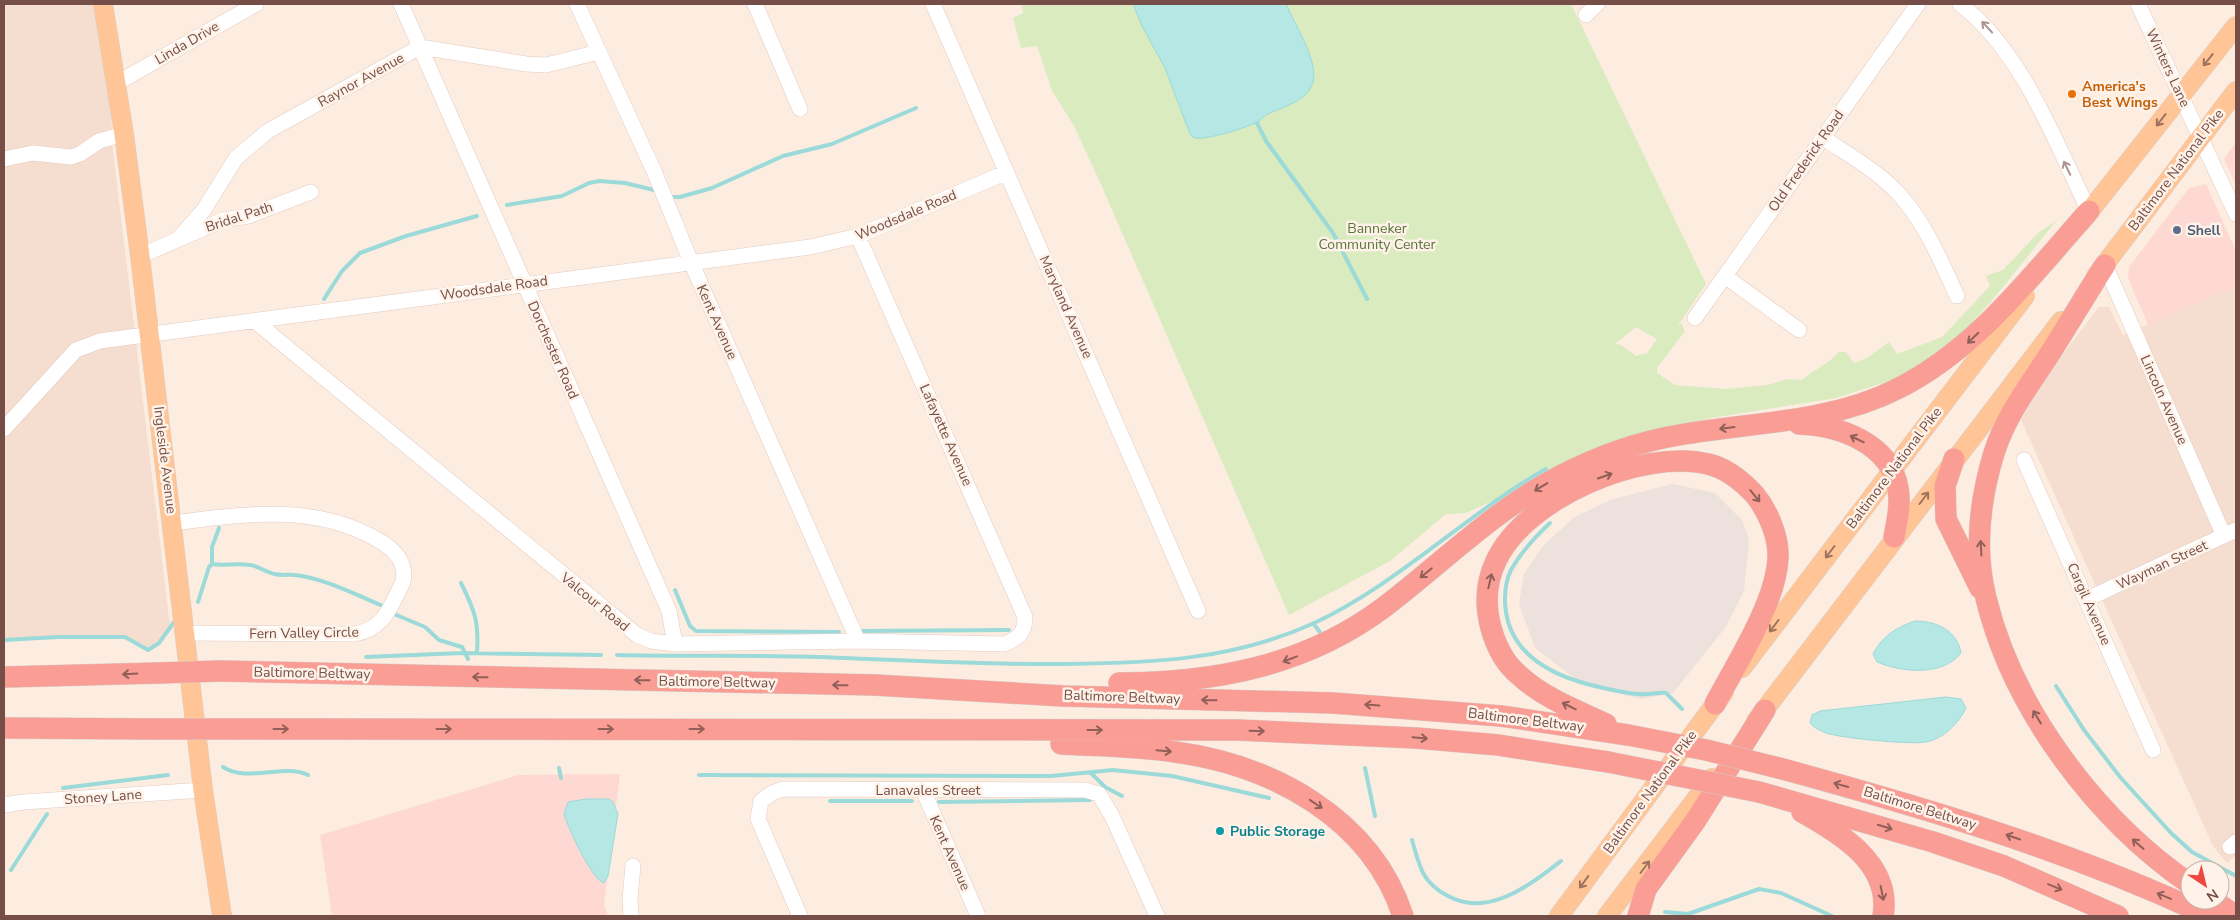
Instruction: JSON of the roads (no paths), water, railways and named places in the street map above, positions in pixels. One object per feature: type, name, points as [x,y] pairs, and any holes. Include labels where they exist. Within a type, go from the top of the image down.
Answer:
[{"type":"highway","points":[[875,686],[1171,682],[1276,664],[1327,642],[1369,617],[1520,500],[1565,474],[1622,450],[1652,441],[1705,431],[1776,424],[1862,403],[1896,390],[1931,370],[1963,348],[2089,212]]},
{"type":"highway","points":[[1985,597],[1980,541],[1981,511],[1994,452],[2005,424],[2021,396],[2105,264]]},
{"type":"highway","points":[[1776,424],[1818,426],[1854,437],[1869,445],[1882,456],[1898,486],[1899,503],[1894,537]]},
{"type":"highway","points":[[1954,459],[1945,486],[1946,519],[1985,597],[1997,634],[2019,684],[2060,754],[2083,785],[2131,838],[2180,876]]},
{"type":"highway","points":[[1628,735],[1536,690],[1518,675],[1495,642],[1488,611],[1489,581],[1496,560],[1508,541],[1547,506],[1572,490],[1600,477],[1630,468],[1661,462],[1688,461],[1710,464],[1728,473],[1746,486],[1759,500],[1770,519],[1778,558],[1773,586],[1764,608],[1715,704]]},
{"type":"highway","points":[[4,670],[100,676]]},
{"type":"highway","name":"Baltimore Beltway","points":[[4,677],[100,676],[220,671],[875,686],[1063,696],[1333,703],[1502,716],[1628,735],[1706,750],[1779,768],[1935,812],[2080,861],[2209,916]]},
{"type":"highway","points":[[1638,916],[1646,889],[1696,820],[1765,710]]},
{"type":"highway","name":"Baltimore Beltway","points":[[4,728],[1238,730],[1335,733],[1498,745],[1608,762],[1765,794],[1933,842],[2012,870],[2118,916]]},
{"type":"highway","points":[[4,738],[110,729]]},
{"type":"highway","points":[[836,729],[1175,752],[1246,769],[1316,802],[1344,825],[1370,853],[1386,879],[1403,916]]},
{"type":"highway","points":[[1765,794],[1828,826],[1856,847],[1868,861],[1878,878],[1883,894],[1883,916]]},
{"type":"main road","name":"Ingleside Avenue","points":[[104,4],[117,83],[140,256],[203,790],[222,916]]},
{"type":"main road","name":"Baltimore National Pike","points":[[1559,916],[1715,704],[1891,472],[2089,212],[2236,26]]},
{"type":"main road","name":"Baltimore National Pike","points":[[1606,916],[2236,91]]},
{"type":"street","name":"Linda Drive","points":[[117,83],[256,4]]},
{"type":"street","name":"Dorchester Road","points":[[400,4],[668,611],[675,644]]},
{"type":"street","name":"Kent Avenue","points":[[577,4],[654,171],[691,262],[858,640]]},
{"type":"street","points":[[755,4],[800,109]]},
{"type":"street","name":"Maryland Avenue","points":[[933,4],[1198,611]]},
{"type":"street","points":[[1586,15],[1598,4]]},
{"type":"street","name":"Old Frederick Road","points":[[1695,318],[1918,4]]},
{"type":"street","points":[[1960,4],[1989,28],[2015,64],[2089,212]]},
{"type":"street","name":"Winters Lane","points":[[2138,4],[2236,214]]},
{"type":"street","name":"Raynor Avenue","points":[[177,240],[203,211],[236,158],[252,143],[268,131],[420,47],[536,65],[564,62],[599,52]]},
{"type":"street","points":[[4,159],[33,153],[71,157],[80,154],[99,141],[124,134]]},
{"type":"street","points":[[1822,138],[1881,177],[1897,192],[1924,227],[1957,296]]},
{"type":"street","name":"Woodsdale Road","points":[[4,428],[76,350],[100,341],[256,322],[524,284],[810,247],[858,236],[1007,172]]},
{"type":"street","name":"Bridal Path","points":[[140,256],[223,220],[248,216],[311,192]]},
{"type":"street","name":"Lafayette Avenue","points":[[858,236],[1014,589],[1025,617],[1025,627],[1020,635]]},
{"type":"street","name":"Lincoln Avenue","points":[[2105,264],[2230,533]]},
{"type":"street","points":[[1726,276],[1800,330]]},
{"type":"street","name":"Valcour Road","points":[[256,322],[636,635],[675,644],[858,640],[992,645],[1004,644],[1020,635]]},
{"type":"street","name":"Cargil Avenue","points":[[2024,460],[2153,750]]},
{"type":"street","name":"Fern Valley Circle","points":[[173,523],[239,515],[275,514],[331,520],[354,527],[391,547],[399,556],[404,575],[403,582],[382,620],[367,632],[354,634],[185,633]]},
{"type":"street","name":"Wayman Street","points":[[2087,599],[2230,533]]},
{"type":"street","name":"Lanavales Street","points":[[800,916],[758,819],[761,800],[783,789],[1085,790],[1099,794],[1112,816],[1157,916]]},
{"type":"street","name":"Stoney Lane","points":[[4,805],[203,790]]},
{"type":"street","name":"Kent Avenue","points":[[922,790],[978,916]]},
{"type":"street","points":[[631,916],[630,899],[633,866]]},
{"type":"water","points":[[1133,4],[1286,4],[1305,43],[1312,64],[1314,74],[1310,89],[1300,99],[1266,115],[1257,122],[1216,136],[1194,138],[1190,134],[1165,68],[1142,26]]},
{"type":"water","points":[[1915,621],[1923,621],[1944,628],[1955,638],[1961,653],[1953,661],[1932,669],[1909,670],[1877,662],[1873,654],[1885,637],[1896,629]]},
{"type":"water","points":[[1946,697],[1961,699],[1966,708],[1950,730],[1938,738],[1926,742],[1892,742],[1846,737],[1826,733],[1815,728],[1810,723],[1812,715],[1820,711]]},
{"type":"water","points":[[586,799],[609,799],[613,802],[618,814],[608,876],[604,883],[599,880],[587,864],[564,814],[568,802]]},
{"type":"waterway","points":[[670,197],[680,197],[712,188],[783,156],[832,144],[916,108]]},
{"type":"waterway","points":[[1257,123],[1266,141],[1333,233],[1367,299]]},
{"type":"waterway","points":[[507,205],[562,196],[589,183],[599,181],[625,183],[654,190]]},
{"type":"waterway","points":[[324,299],[342,271],[360,253],[406,236],[477,216]]},
{"type":"waterway","points":[[617,655],[788,656],[1038,664],[1161,660],[1222,652],[1282,636],[1312,624],[1343,608],[1373,590],[1487,507],[1546,469]]},
{"type":"waterway","points":[[1550,523],[1519,557],[1507,580],[1506,615],[1517,641],[1537,661],[1562,676],[1590,685],[1626,693],[1666,693],[1682,709]]},
{"type":"waterway","points":[[198,602],[209,567],[212,564],[212,547],[219,528]]},
{"type":"waterway","points":[[212,564],[250,565],[278,575],[306,577],[340,588],[383,606]]},
{"type":"waterway","points":[[461,583],[470,601],[477,625],[477,653]]},
{"type":"waterway","points":[[675,590],[690,626],[696,631],[839,632]]},
{"type":"waterway","points":[[394,614],[425,627],[439,640],[462,647],[468,659]]},
{"type":"waterway","points":[[4,640],[58,637],[125,637],[148,650],[159,643],[174,622]]},
{"type":"waterway","points":[[1313,623],[1322,635]]},
{"type":"waterway","points":[[859,631],[1009,630]]},
{"type":"waterway","points":[[366,657],[462,653],[601,655]]},
{"type":"waterway","points":[[2056,686],[2084,730],[2120,777],[2171,833],[2192,852],[2236,876]]},
{"type":"waterway","points":[[223,767],[243,773],[288,771],[308,775]]},
{"type":"waterway","points":[[559,768],[561,778]]},
{"type":"waterway","points":[[1365,768],[1375,816]]},
{"type":"waterway","points":[[699,775],[1051,776],[1113,770],[1172,776],[1269,798]]},
{"type":"waterway","points":[[1092,774],[1105,787],[1122,796]]},
{"type":"waterway","points":[[63,788],[168,775]]},
{"type":"waterway","points":[[939,802],[1090,800]]},
{"type":"waterway","points":[[830,801],[912,801]]},
{"type":"waterway","points":[[11,870],[47,814]]},
{"type":"waterway","points":[[1412,840],[1421,869],[1428,880],[1444,894],[1463,902],[1478,903],[1508,896],[1536,880],[1561,861]]},
{"type":"waterway","points":[[1665,912],[1688,914],[1759,889],[1781,893],[1832,916]]},
{"type":"place","name":"America's Best Wings","points":[[2072,94]]},
{"type":"place","name":"Shell","points":[[2177,230]]},
{"type":"place","name":"Public Storage","points":[[1220,831]]},
{"type":"park label","name":"Banneker Community Center","points":[[1377,236]]}]
